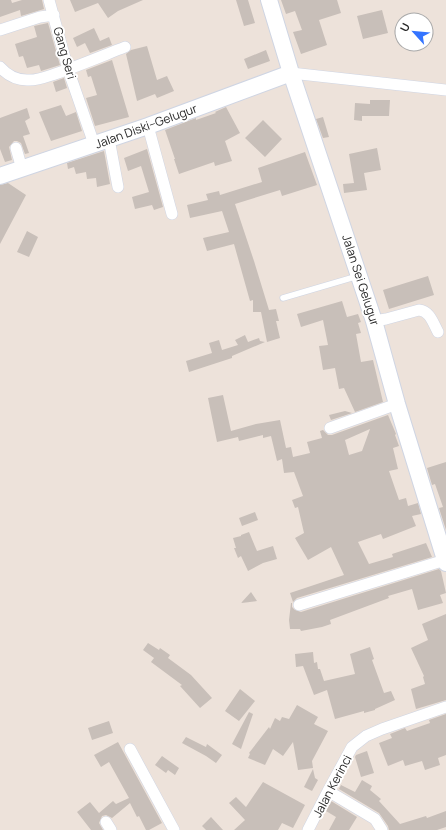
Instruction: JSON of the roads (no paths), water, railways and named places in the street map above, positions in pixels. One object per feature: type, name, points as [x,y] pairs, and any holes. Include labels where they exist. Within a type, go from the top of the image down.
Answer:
[{"type":"main road","name":"Jalan Sei Gelugur","points":[[269,0],[291,73],[360,276],[397,404],[446,562]]},
{"type":"main road","name":"Jalan Diski–Gelugur","points":[[0,176],[148,126],[291,73]]},
{"type":"street","points":[[50,0],[54,15]]},
{"type":"street","name":"Gang Seri","points":[[0,30],[40,17],[54,15],[68,70],[101,142],[118,187]]},
{"type":"street","points":[[0,67],[5,73],[12,77],[28,80],[39,79],[68,70],[125,47]]},
{"type":"street","points":[[291,73],[446,90]]},
{"type":"street","points":[[148,126],[172,214]]},
{"type":"street","points":[[16,148],[22,169]]},
{"type":"street","points":[[374,321],[423,310],[430,316],[438,332]]},
{"type":"street","points":[[330,428],[397,404]]},
{"type":"street","points":[[299,605],[446,562]]},
{"type":"street","name":"Jalan Kerinci","points":[[308,830],[352,747],[366,736],[382,729],[446,707]]},
{"type":"street","points":[[130,749],[174,830]]},
{"type":"street","points":[[328,791],[375,819],[382,830]]},
{"type":"lane","points":[[283,298],[360,276]]}]
